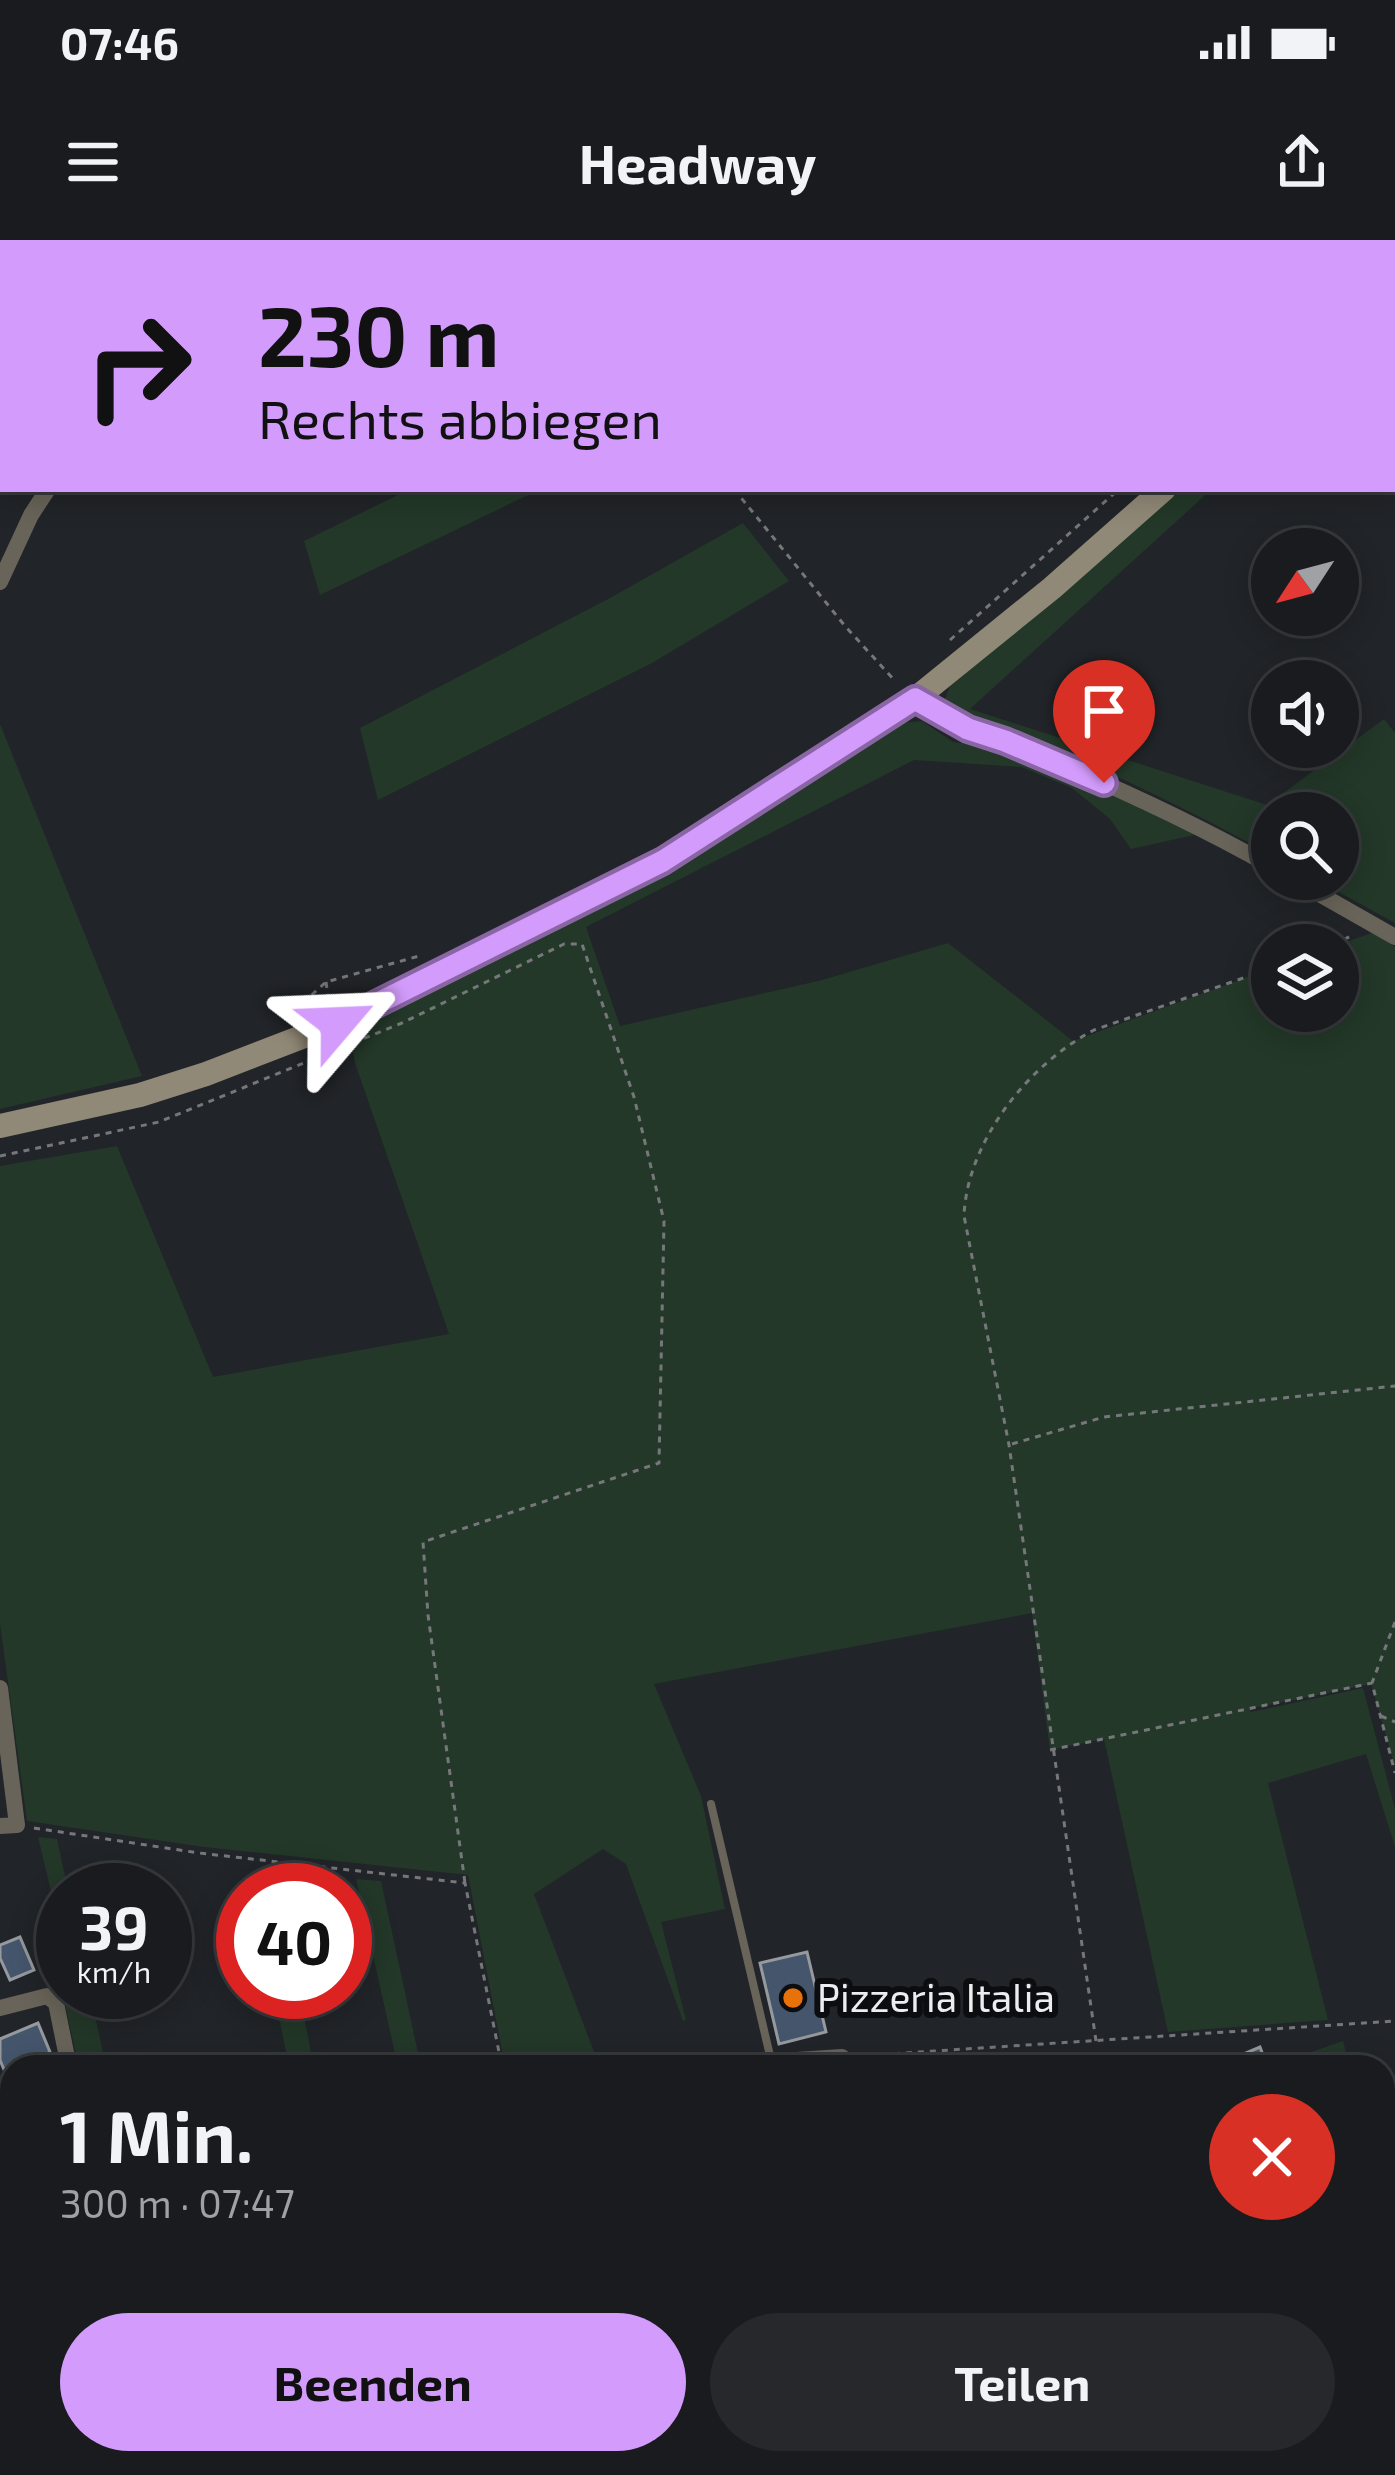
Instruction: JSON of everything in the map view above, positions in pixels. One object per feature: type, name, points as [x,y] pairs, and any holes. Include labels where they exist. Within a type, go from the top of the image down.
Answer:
[{"type":"street","points":[[0,582],[46,492]]},
{"type":"street","points":[[0,1126],[76,1112],[206,1075],[338,1023],[663,861],[915,699],[1161,492]]},
{"type":"street","points":[[915,699],[968,729],[1143,800],[1251,856]]},
{"type":"street","points":[[1330,900],[1395,937]]},
{"type":"street","points":[[0,1688],[9,1826]]},
{"type":"street","points":[[0,2008],[47,1996],[56,2002],[67,2055]]},
{"type":"lane","points":[[711,1804],[769,2055]]},
{"type":"path","points":[[736,492],[845,626],[915,699]]},
{"type":"path","points":[[949,641],[1116,492]]},
{"type":"path","points":[[0,1156],[159,1122],[402,1023],[564,944],[582,944],[634,1097],[664,1221],[659,1463],[423,1542],[428,1615],[464,1883],[500,2055]]},
{"type":"path","points":[[275,1026],[326,982],[435,951]]},
{"type":"path","points":[[1096,2041],[1009,1445],[964,1216],[965,1189],[995,1122],[1053,1056],[1073,1041],[1251,975]]},
{"type":"path","points":[[1009,1445],[1104,1417],[1395,1386]]},
{"type":"path","points":[[1395,1622],[1372,1684],[1395,1773]]},
{"type":"path","points":[[1050,1750],[1372,1684]]},
{"type":"path","points":[[1380,1716],[1395,1722]]},
{"type":"path","points":[[9,1826],[464,1883]]},
{"type":"path","points":[[874,2055],[1395,2021]]},
{"type":"green space","points":[[404,492],[535,492],[320,595],[304,541]]},
{"type":"green space","points":[[1174,492],[1209,492],[970,709],[1251,800],[1251,844],[1090,764],[948,711],[945,699],[950,686]]},
{"type":"green space","points":[[743,523],[789,581],[652,663],[378,800],[360,728]]},
{"type":"green space","points":[[1384,719],[1395,733],[1395,923],[1353,900],[1359,900],[1359,792],[1285,792],[1317,768],[1359,768],[1359,737]]},
{"type":"green space","points":[[922,721],[953,742],[1013,749],[1199,834],[1131,849],[1110,819],[1072,788],[1021,767],[914,760],[586,927],[620,1026],[822,980],[948,943],[1073,1041],[1251,976],[1251,1032],[1359,1032],[1359,937],[1375,932],[1395,947],[1395,1767],[1371,1684],[1249,1709],[1363,1688],[1395,1809],[1395,1847],[1366,1754],[1268,1783],[1328,2020],[1168,2032],[1104,1739],[1050,1750],[1032,1613],[654,1684],[701,1796],[725,1909],[661,1922],[683,2021],[626,1864],[603,1849],[534,1894],[595,2055],[503,2055],[468,1875],[204,1847],[27,1821],[0,1624],[0,1166],[117,1146],[213,1377],[449,1334],[355,1063],[350,1035],[372,1014],[575,917],[764,814],[901,723]]},
{"type":"green space","points":[[0,724],[142,1076],[0,1109]]},
{"type":"green space","points":[[38,1837],[57,1839],[62,1863],[44,1863]]},
{"type":"green space","points":[[372,1880],[381,1881],[418,2055],[395,2055],[372,1951]]},
{"type":"green space","points":[[68,2019],[96,2019],[103,2055],[76,2055]]},
{"type":"green space","points":[[279,2019],[304,2019],[312,2055],[287,2055]]},
{"type":"green space","points":[[1343,2041],[1347,2055],[1303,2055]]},
{"type":"building","points":[[20,1937],[34,1970],[10,1980],[0,1945]]},
{"type":"building","name":"Pizzeria Italia","points":[[807,1952],[826,2032],[779,2044],[760,1963]]},
{"type":"building","points":[[38,2023],[50,2052],[0,2055],[0,2039]]},
{"type":"place","name":"Pizzeria Italia","points":[[793,1998]]},
{"type":"route","points":[[338,1023],[663,861],[915,699],[968,729],[1104,783]]}]
